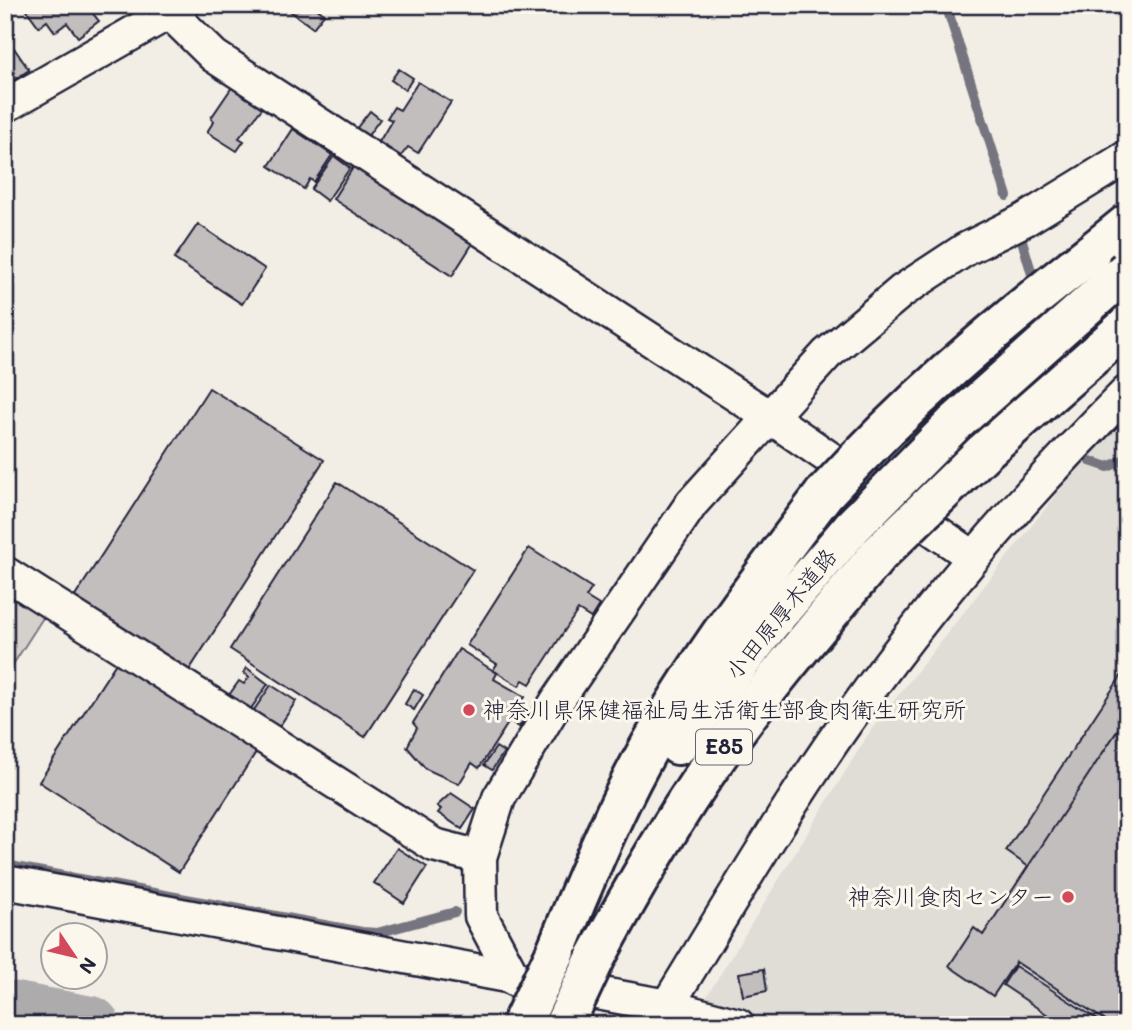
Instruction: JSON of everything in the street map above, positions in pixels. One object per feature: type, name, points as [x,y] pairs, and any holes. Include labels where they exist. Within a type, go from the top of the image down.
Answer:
[{"type":"highway","points":[[556,951],[632,780],[667,719],[741,603],[824,494],[902,411],[956,361],[1127,224]]},
{"type":"highway","name":"小田原厚木道路","points":[[520,1025],[596,873],[686,732],[768,626],[853,526],[953,425],[1127,270]]},
{"type":"highway","name":"小田原厚木道路","points":[[564,1025],[595,959],[667,831],[716,757],[795,654],[879,554],[984,452],[1127,326]]},
{"type":"street","points":[[5,106],[171,8],[214,56],[770,417],[973,557]]},
{"type":"street","points":[[515,980],[481,916],[480,857],[499,798],[557,701],[692,503],[827,354],[902,291],[965,249],[1059,201],[1127,157]]},
{"type":"street","points":[[667,1006],[782,819],[855,710],[973,557],[1049,471],[1127,391]]},
{"type":"street","points":[[5,573],[434,845],[480,857]]},
{"type":"street","points":[[5,882],[515,980],[667,1006],[738,1025]]},
{"type":"shaded area","points":[[1127,411],[1127,1025],[689,1025],[871,730],[1108,429]]},
{"type":"shaded area","points":[[5,586],[46,613],[5,677]]},
{"type":"building","points":[[23,5],[56,5],[61,11],[68,5],[96,5],[90,10],[99,21],[78,37],[67,23],[55,32],[47,21],[39,27]]},
{"type":"building","points":[[282,5],[312,5],[324,14],[313,28]]},
{"type":"building","points":[[14,48],[29,70],[5,86],[5,54]]},
{"type":"building","points":[[399,69],[413,78],[405,90],[391,80]]},
{"type":"building","points":[[418,82],[451,102],[418,153],[408,147],[401,156],[379,142],[392,120],[387,118],[394,107],[400,110]]},
{"type":"building","points":[[232,87],[263,107],[239,138],[244,141],[237,151],[207,132],[214,121],[211,118]]},
{"type":"building","points":[[370,111],[380,119],[367,137],[356,129]]},
{"type":"building","points":[[293,129],[332,155],[314,182],[310,179],[304,189],[269,166]]},
{"type":"building","points":[[334,156],[350,168],[327,201],[311,189]]},
{"type":"building","points":[[354,166],[473,243],[452,276],[333,199]]},
{"type":"building","points":[[198,224],[265,269],[242,304],[174,259]]},
{"type":"building","points":[[209,388],[324,460],[188,672],[74,598]]},
{"type":"building","points":[[337,482],[473,570],[365,737],[230,649]]},
{"type":"building","points":[[529,548],[592,588],[586,597],[599,605],[591,618],[578,610],[530,684],[523,680],[519,686],[493,670],[497,664],[467,645]]},
{"type":"building","name":"神奈川県保健福祉局生活衛生部食肉衛生研究所","points":[[459,649],[497,673],[494,679],[525,697],[479,768],[472,763],[459,784],[426,769],[407,747],[417,728],[413,723]]},
{"type":"building","points":[[118,660],[258,749],[179,872],[39,782]]},
{"type":"building","points":[[1127,667],[1127,716],[1029,867],[1006,851]]},
{"type":"building","points":[[247,668],[268,684],[250,710],[229,695],[239,681],[244,684],[249,677],[244,673]]},
{"type":"building","points":[[271,685],[296,701],[277,730],[252,713]]},
{"type":"building","points":[[414,689],[423,695],[414,710],[405,704]]},
{"type":"building","points":[[524,707],[530,711],[519,727],[513,723]]},
{"type":"building","name":"神奈川食肉センター","points":[[1127,716],[1127,1025],[1112,1025],[1016,962],[993,996],[949,966],[974,928],[983,935]]},
{"type":"building","points":[[496,747],[504,752],[492,770],[484,765]]},
{"type":"building","points":[[451,793],[475,809],[462,829],[438,813],[441,809],[437,806]]},
{"type":"building","points":[[397,848],[427,867],[404,903],[374,883]]},
{"type":"building","points":[[1015,966],[1103,1023],[1102,1025],[1063,1025],[1003,985]]},
{"type":"building","points":[[764,969],[767,991],[743,996],[739,973]]},
{"type":"waterway","points":[[946,5],[1007,196]]},
{"type":"waterway","points":[[1021,237],[1036,288]]},
{"type":"waterway","points":[[1090,461],[1108,467],[1127,458]]},
{"type":"waterway","points":[[5,865],[362,932],[377,933],[455,912]]},
{"type":"waterway","points":[[5,1009],[91,1025]]},
{"type":"place","name":"神奈川県保健福祉局生活衛生部食肉衛生研究所","points":[[469,710]]},
{"type":"place","name":"神奈川食肉センター","points":[[1068,897]]}]
